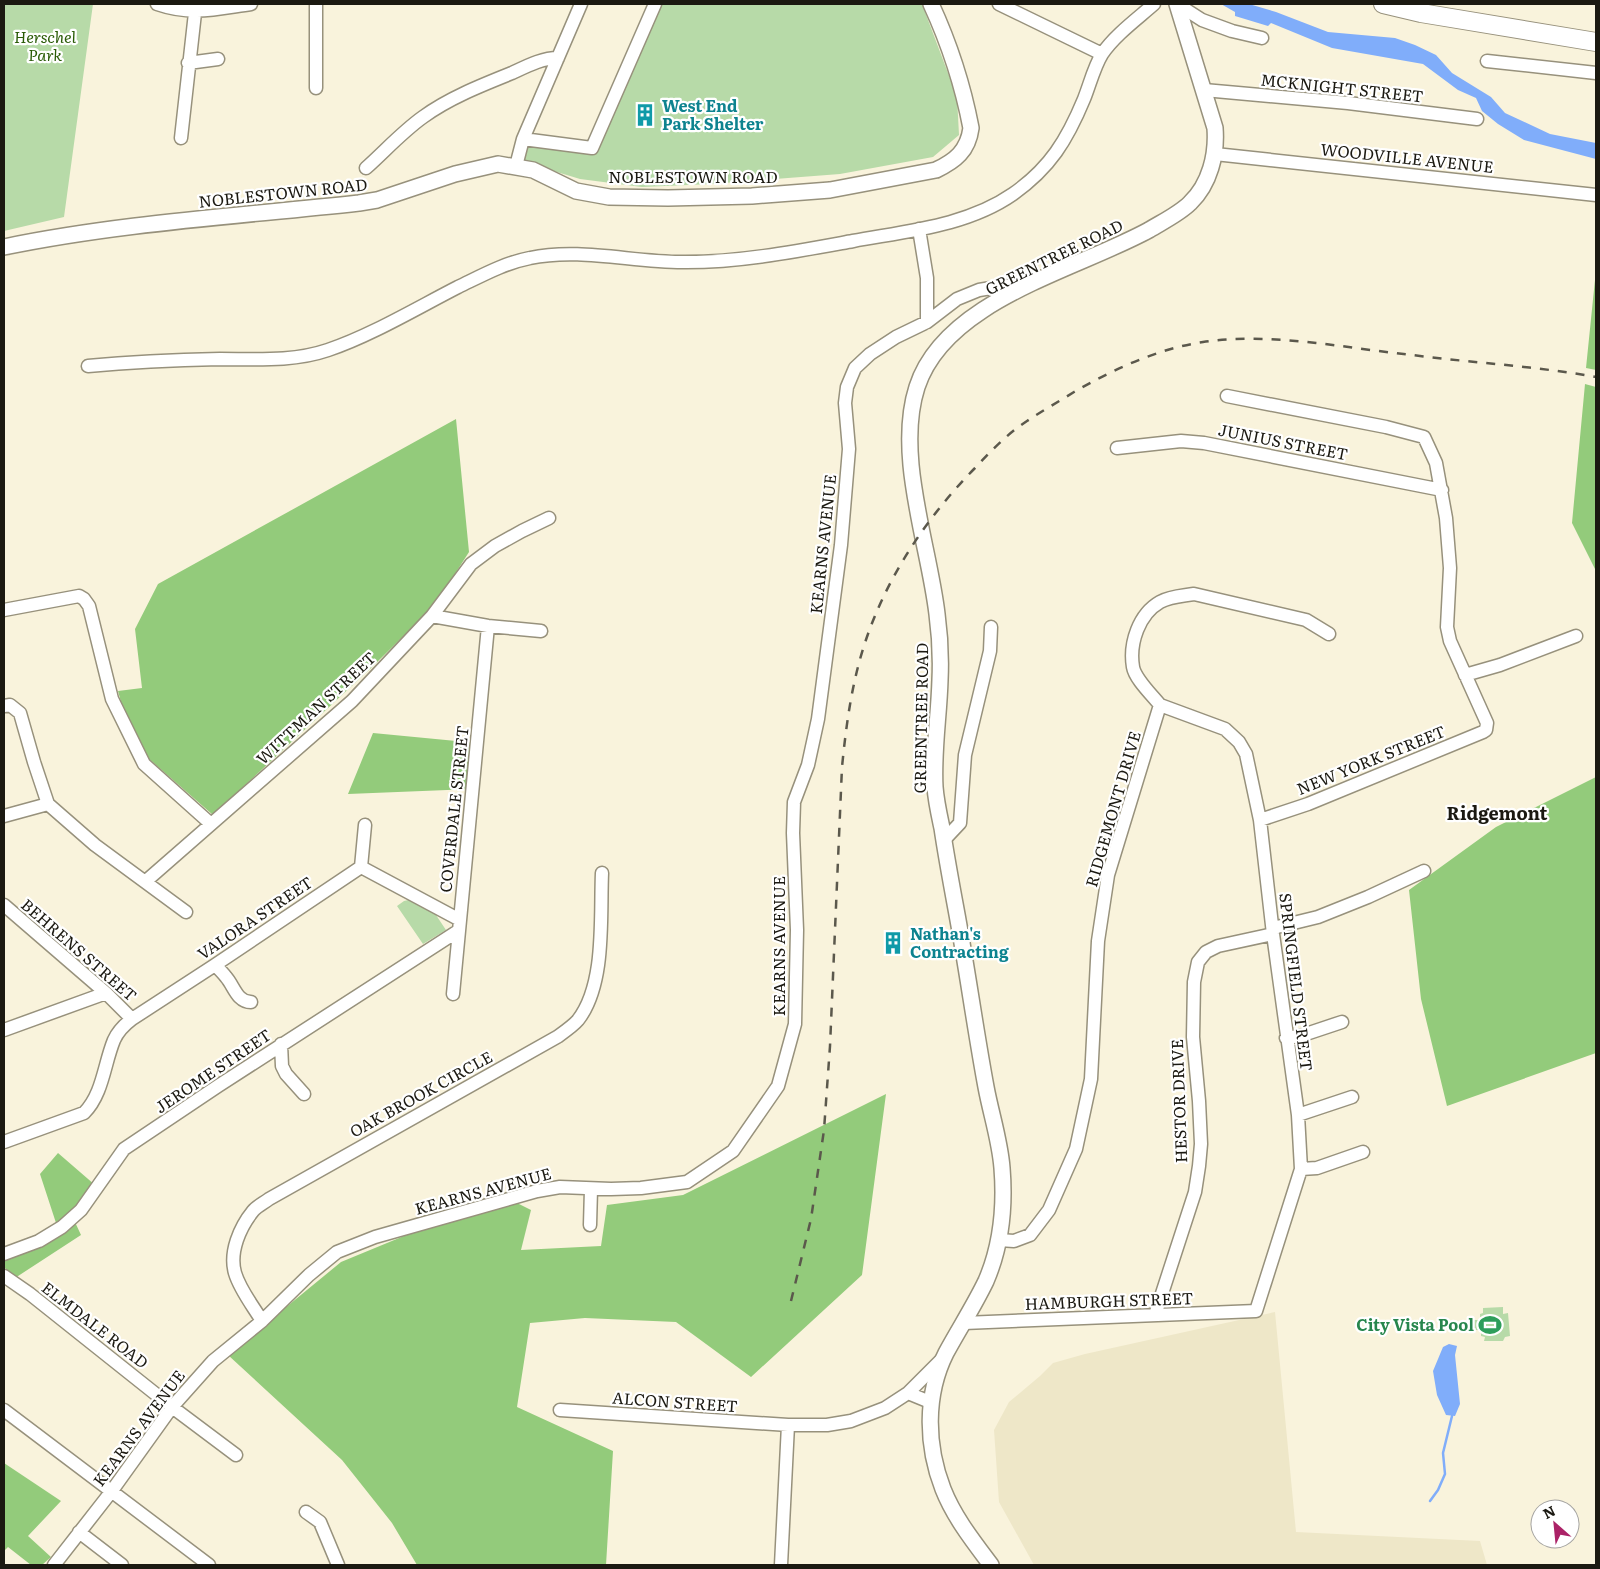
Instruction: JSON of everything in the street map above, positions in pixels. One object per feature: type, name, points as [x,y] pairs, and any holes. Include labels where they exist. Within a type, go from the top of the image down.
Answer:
[{"type":"highway","points":[[1383,4],[1422,13],[1596,42]]},
{"type":"highway","points":[[1437,4],[1596,30]]},
{"type":"main road","name":"NOBLESTOWN ROAD","points":[[4,246],[118,228],[359,203],[377,200],[455,174],[498,164],[533,170],[576,191],[609,197],[668,198],[752,196],[830,190],[936,170],[952,162],[962,153],[970,138],[971,128],[954,62],[941,25],[931,4]]},
{"type":"main road","name":"GREENTREE ROAD","points":[[991,1565],[959,1521],[943,1490],[932,1454],[930,1402],[944,1358],[987,1278],[999,1240],[1002,1217],[1002,1166],[976,1029],[935,789],[940,641],[937,609],[912,474],[909,448],[912,408],[916,388],[924,370],[938,348],[956,329],[983,310],[1016,292],[1125,243],[1187,206],[1199,193],[1206,181],[1215,154],[1215,128],[1177,4]]},
{"type":"street","points":[[157,4],[172,9],[251,4]]},
{"type":"street","points":[[316,4],[316,88]]},
{"type":"street","points":[[516,166],[523,139],[581,4]]},
{"type":"street","points":[[523,139],[592,148],[655,4]]},
{"type":"street","points":[[999,4],[1102,54]]},
{"type":"street","points":[[88,366],[154,361],[292,359],[328,350],[344,343],[505,264],[550,254],[686,262],[772,256],[919,229],[962,219],[1012,195],[1041,170],[1064,143],[1102,54],[1154,4]]},
{"type":"street","points":[[1177,4],[1202,20],[1232,31],[1262,38]]},
{"type":"street","points":[[181,138],[195,8]]},
{"type":"street","points":[[366,168],[412,126],[436,108],[539,61],[558,58]]},
{"type":"street","points":[[188,63],[218,59]]},
{"type":"street","points":[[1487,61],[1596,73]]},
{"type":"street","name":"MCKNIGHT STREET","points":[[1204,90],[1348,103],[1477,119]]},
{"type":"street","name":"WOODVILLE AVENUE","points":[[1215,154],[1596,195]]},
{"type":"street","points":[[919,229],[927,278],[926,322]]},
{"type":"street","name":"KEARNS AVENUE","points":[[54,1565],[111,1492],[172,1407],[212,1361],[262,1321],[309,1275],[337,1252],[354,1244],[537,1191],[560,1187],[591,1189],[641,1188],[687,1182],[733,1151],[778,1086],[795,1024],[797,930],[793,833],[794,802],[808,766],[818,719],[841,545],[849,449],[845,403],[847,387],[855,368],[870,354],[896,337],[926,322],[957,299],[979,290],[1003,286],[1010,286],[1016,292]]},
{"type":"street","points":[[1227,396],[1386,427],[1424,437],[1436,463],[1442,490],[1450,568],[1447,627],[1450,641],[1465,675],[1500,665],[1576,636]]},
{"type":"street","name":"JUNIUS STREET","points":[[1117,448],[1181,441],[1204,443],[1442,490]]},
{"type":"street","name":"WITTMAN STREET","points":[[146,881],[352,701],[432,616],[471,564],[495,546],[522,530],[549,518]]},
{"type":"street","points":[[1160,705],[1144,687],[1133,668],[1133,647],[1138,627],[1146,615],[1160,602],[1176,596],[1194,594],[1306,620],[1329,634]]},
{"type":"street","points":[[4,610],[79,596],[84,599],[88,606],[112,699],[144,764],[211,824]]},
{"type":"street","points":[[432,616],[488,626],[542,631]]},
{"type":"street","name":"COVERDALE STREET","points":[[453,994],[488,626]]},
{"type":"street","points":[[944,840],[960,823],[965,755],[990,651],[991,627]]},
{"type":"street","name":"NEW YORK STREET","points":[[1260,820],[1308,804],[1486,730],[1488,723],[1465,675]]},
{"type":"street","name":"SPRINGFIELD STREET","points":[[1160,705],[1216,725],[1228,732],[1239,742],[1246,754],[1260,820],[1286,1038],[1298,1115],[1301,1168],[1256,1311]]},
{"type":"street","name":"RIDGEMONT DRIVE","points":[[999,1240],[1014,1241],[1030,1235],[1048,1210],[1076,1148],[1091,1079],[1098,941],[1108,875],[1160,705]]},
{"type":"street","points":[[4,706],[10,706],[20,713],[48,804],[95,845],[186,912]]},
{"type":"street","points":[[4,816],[48,804]]},
{"type":"street","points":[[365,825],[361,867],[459,925]]},
{"type":"street","name":"VALORA STREET","points":[[4,1142],[75,1117],[84,1112],[90,1106],[103,1078],[114,1039],[122,1027],[361,867]]},
{"type":"street","name":"HESTOR DRIVE","points":[[1155,1315],[1195,1192],[1199,1166],[1201,1144],[1199,1101],[1193,1037],[1194,982],[1198,962],[1206,952],[1218,946],[1318,917],[1368,897],[1424,871]]},
{"type":"street","name":"OAK BROOK CIRCLE","points":[[262,1321],[235,1274],[234,1268],[236,1242],[255,1210],[268,1199],[557,1037],[578,1020],[593,994],[599,967],[602,873]]},
{"type":"street","name":"BEHRENS STREET","points":[[4,905],[106,992],[132,1019]]},
{"type":"street","points":[[4,921],[17,917]]},
{"type":"street","name":"JEROME STREET","points":[[4,1254],[39,1241],[62,1227],[81,1210],[124,1149],[459,925]]},
{"type":"street","points":[[215,965],[227,978],[237,994],[243,1000],[251,1002]]},
{"type":"street","points":[[4,1030],[106,992]]},
{"type":"street","points":[[1286,1038],[1300,1036],[1342,1022]]},
{"type":"street","points":[[281,1044],[282,1066],[286,1074],[304,1094]]},
{"type":"street","points":[[1298,1115],[1352,1097]]},
{"type":"street","points":[[1301,1168],[1317,1168],[1363,1152]]},
{"type":"street","points":[[590,1225],[591,1189]]},
{"type":"street","name":"ELMDALE ROAD","points":[[4,1276],[30,1294],[172,1407],[236,1455]]},
{"type":"street","name":"HAMBURGH STREET","points":[[964,1323],[1256,1311]]},
{"type":"street","name":"ALCON STREET","points":[[560,1410],[788,1425],[827,1425],[852,1421],[885,1408],[908,1393],[944,1358]]},
{"type":"street","points":[[908,1393],[930,1402]]},
{"type":"street","points":[[4,1410],[209,1565]]},
{"type":"street","points":[[781,1565],[788,1425]]},
{"type":"street","points":[[306,1512],[320,1522],[338,1565]]},
{"type":"street","points":[[79,1532],[122,1565]]},
{"type":"shaded area","points":[[1275,1312],[1296,1532],[1480,1541],[1487,1565],[1034,1565],[999,1502],[994,1430],[1009,1402],[1053,1363],[1085,1354]]},
{"type":"green space","name":"Herschel Park","points":[[4,4],[93,4],[64,217],[4,231]]},
{"type":"green space","points":[[661,4],[922,4],[957,97],[959,135],[933,157],[840,174],[711,184],[642,187],[580,179],[524,162],[529,145],[595,154]]},
{"type":"green space","points":[[1596,270],[1596,370],[1586,368]]},
{"type":"green space","points":[[1585,384],[1596,387],[1596,571],[1572,523]]},
{"type":"green space","points":[[456,419],[469,552],[435,605],[371,668],[213,815],[148,758],[124,713],[118,691],[142,688],[135,629],[158,584]]},
{"type":"green space","points":[[373,733],[477,743],[472,789],[348,794]]},
{"type":"green space","points":[[1596,777],[1596,1053],[1447,1106],[1421,999],[1409,890],[1496,827]]},
{"type":"green space","points":[[413,899],[434,912],[446,930],[423,944],[397,906],[404,901]]},
{"type":"green space","points":[[886,1094],[862,1275],[751,1377],[676,1322],[585,1318],[530,1323],[517,1407],[613,1451],[606,1565],[417,1565],[392,1523],[342,1460],[228,1355],[341,1262],[404,1236],[515,1202],[531,1210],[521,1250],[601,1246],[607,1205],[683,1195]]},
{"type":"green space","points":[[58,1153],[95,1185],[57,1226],[40,1174]]},
{"type":"green space","points":[[74,1220],[81,1235],[15,1278],[4,1267],[4,1259]]},
{"type":"green space","name":"City Vista Pool","points":[[1503,1307],[1503,1314],[1508,1313],[1510,1336],[1505,1337],[1503,1341],[1484,1341],[1485,1337],[1481,1336],[1481,1330],[1472,1330],[1472,1320],[1480,1320],[1483,1308]]},
{"type":"green space","points":[[4,1463],[61,1501],[28,1536],[51,1557],[42,1565],[31,1565],[8,1547],[4,1549]]},
{"type":"water","points":[[1221,4],[1249,4],[1328,32],[1395,38],[1415,45],[1436,55],[1452,73],[1491,97],[1505,113],[1550,134],[1596,143],[1596,159],[1524,140],[1498,124],[1482,111],[1476,98],[1458,90],[1423,64],[1332,48],[1271,23],[1268,26],[1235,16],[1235,12]]},
{"type":"water","points":[[1449,1344],[1457,1346],[1455,1355],[1460,1404],[1455,1416],[1446,1415],[1437,1395],[1433,1371],[1443,1347]]},
{"type":"waterway","points":[[1430,1501],[1438,1490],[1445,1474],[1443,1453],[1452,1416]]},
{"type":"railway","points":[[791,1301],[811,1219],[824,1130],[830,1046],[842,767],[852,693],[863,649],[882,599],[908,552],[939,508],[993,449],[1013,431],[1033,417],[1105,375],[1136,361],[1186,345],[1229,339],[1308,342],[1596,377]]},
{"type":"place","name":"West End Park Shelter","points":[[645,115]]},
{"type":"place","name":"Nathan's Contracting","points":[[893,943]]},
{"type":"place","name":"City Vista Pool","points":[[1490,1325]]},
{"type":"district","name":"Ridgemont","points":[[1497,814]]}]
